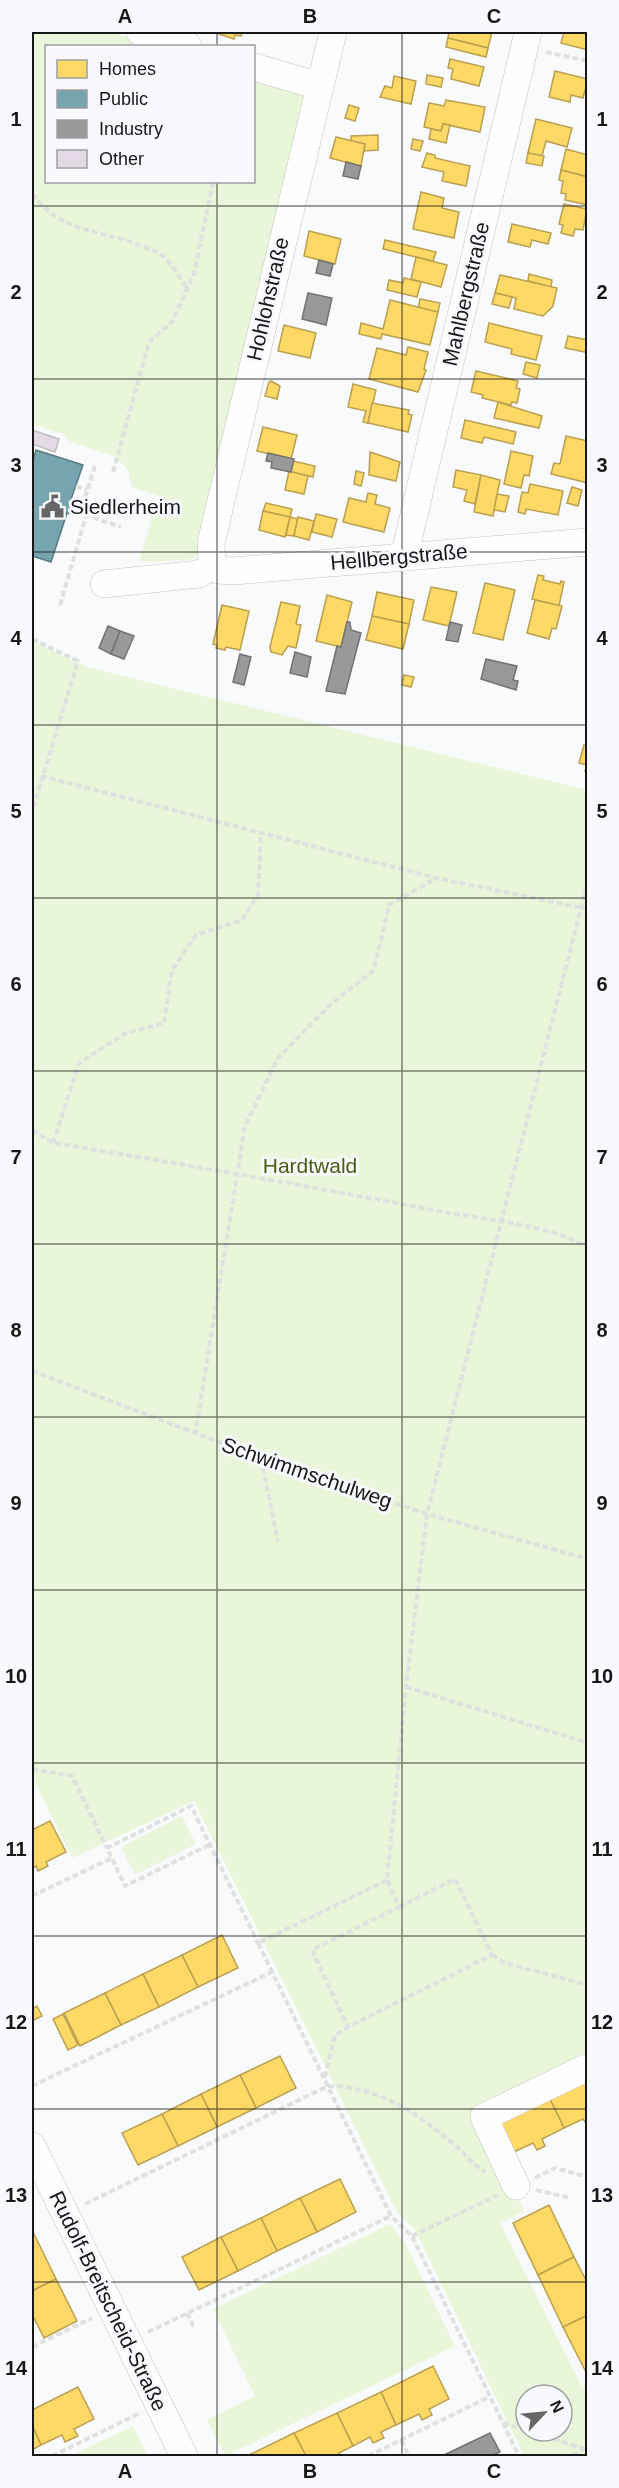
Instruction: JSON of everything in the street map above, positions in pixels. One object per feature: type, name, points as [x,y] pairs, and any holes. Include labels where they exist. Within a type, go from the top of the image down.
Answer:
[{"type":"street","points":[[140,32],[185,45]]},
{"type":"street","name":"Hohlohstraße","points":[[212,566],[211,543],[333,32]]},
{"type":"street","name":"Mahlbergstraße","points":[[404,556],[526,39]]},
{"type":"street","points":[[255,67],[319,86]]},
{"type":"street","name":"Hellbergstraße","points":[[212,566],[218,570],[233,571],[588,542]]},
{"type":"street","points":[[104,584],[199,574],[212,566]]},
{"type":"street","points":[[522,2187],[484,2117],[588,2067]]},
{"type":"street","name":"Rudolf-Breitscheid-Straße","points":[[32,2146],[184,2457]]},
{"type":"path","points":[[526,39],[588,62]]},
{"type":"path","points":[[113,472],[149,342],[172,322],[194,274],[213,183]]},
{"type":"path","points":[[32,195],[46,212],[61,223],[128,241],[160,254],[175,269],[187,288]]},
{"type":"path","points":[[95,466],[78,513],[121,527]]},
{"type":"path","points":[[76,486],[87,490]]},
{"type":"path","points":[[60,605],[86,516]]},
{"type":"path","points":[[32,639],[78,661],[41,776],[32,812]]},
{"type":"path","points":[[41,776],[436,878],[588,909]]},
{"type":"path","points":[[53,1143],[79,1063],[124,1034],[164,1023],[172,970],[196,935],[242,921],[258,895],[261,832]]},
{"type":"path","points":[[195,1434],[245,1126],[278,1058],[329,1006],[374,970],[389,905],[436,878]]},
{"type":"path","points":[[399,1907],[387,1880],[406,1687],[428,1514],[579,907],[588,880]]},
{"type":"path","points":[[32,1130],[53,1143],[237,1173],[501,1223],[573,1238],[588,1248]]},
{"type":"path","name":"Schwimmschulweg","points":[[32,1371],[261,1458],[428,1514],[588,1559]]},
{"type":"path","points":[[261,1458],[278,1542]]},
{"type":"path","points":[[406,1687],[588,1743]]},
{"type":"path","points":[[32,1769],[72,1776],[125,1886],[209,1845]]},
{"type":"path","points":[[106,1848],[190,1806],[391,2216],[412,2236],[519,2457]]},
{"type":"path","points":[[32,1896],[112,1858]]},
{"type":"path","points":[[348,2027],[312,1950],[455,1879],[492,1954],[505,1963],[588,1985]]},
{"type":"path","points":[[258,1943],[387,1880]]},
{"type":"path","points":[[324,2078],[334,2035],[492,1954]]},
{"type":"path","points":[[32,2086],[272,1972]]},
{"type":"path","points":[[65,2213],[328,2086],[349,2086],[374,2092],[426,2122],[482,2171],[522,2187],[570,2198]]},
{"type":"path","points":[[555,2168],[588,2177]]},
{"type":"path","points":[[412,2236],[488,2200]]},
{"type":"path","points":[[128,2342],[391,2216]]},
{"type":"path","points":[[32,2347],[112,2308]]},
{"type":"path","points":[[187,2313],[194,2328]]},
{"type":"path","points":[[368,2457],[489,2397]]},
{"type":"path","points":[[52,2457],[158,2404]]},
{"type":"path","points":[[502,2423],[514,2427]]},
{"type":"path","points":[[401,2440],[409,2457]]},
{"type":"path","points":[[569,2443],[586,2448]]},
{"type":"path","points":[[573,2457],[586,2448]]},
{"type":"green space","points":[[32,32],[110,32],[156,45],[45,45],[45,183],[255,183],[255,75],[302,94],[304,102],[200,551],[188,560],[142,562],[140,558],[158,496],[132,487],[128,470],[114,456],[69,441],[63,434],[32,424]]},
{"type":"green space","name":"Hardtwald","points":[[32,641],[87,667],[587,790],[587,2057],[477,2111],[524,2211],[500,2223],[581,2385],[587,2387],[587,2456],[524,2456],[518,2443],[574,2443],[574,2383],[514,2383],[514,2435],[415,2230],[397,2212],[194,1801],[72,1858],[32,1776]]},
{"type":"green space","points":[[182,1816],[196,1844],[135,1875],[121,1847]]},
{"type":"green space","points":[[390,2224],[404,2241],[455,2346],[225,2456],[207,2420],[255,2396],[213,2309]]},
{"type":"green space","points":[[133,2426],[148,2456],[70,2456]]},
{"type":"building: Homes","points":[[213,32],[243,32],[241,36],[235,35],[234,39]]},
{"type":"building: Homes","points":[[449,32],[492,32],[488,48],[448,38]]},
{"type":"building: Homes","points":[[564,32],[588,32],[588,50],[561,43]]},
{"type":"building: Homes","points":[[448,38],[488,48],[486,57],[446,47]]},
{"type":"building: Homes","points":[[450,59],[484,67],[479,86],[451,79],[453,69],[448,68]]},
{"type":"building: Homes","points":[[555,71],[588,79],[588,91],[585,90],[583,98],[571,95],[570,102],[549,97]]},
{"type":"building: Homes","points":[[427,75],[443,78],[441,87],[426,84]]},
{"type":"building: Homes","points":[[394,76],[416,81],[411,104],[380,97],[385,86],[392,88]]},
{"type":"building: Homes","points":[[446,100],[485,107],[480,132],[443,124],[441,131],[424,127],[429,103],[444,106]]},
{"type":"building: Homes","points":[[349,105],[359,108],[355,121],[345,118]]},
{"type":"building: Homes","points":[[536,119],[572,128],[567,147],[546,141],[542,156],[528,153]]},
{"type":"building: Homes","points":[[443,124],[450,125],[446,143],[429,139],[431,129],[441,131]]},
{"type":"building: Homes","points":[[378,135],[378,150],[364,151],[365,144],[351,141],[351,136]]},
{"type":"building: Homes","points":[[336,137],[365,144],[361,166],[330,158]]},
{"type":"building: Homes","points":[[413,139],[423,141],[420,151],[411,149]]},
{"type":"building: Homes","points":[[566,149],[588,155],[588,177],[561,170]]},
{"type":"building: Homes","points":[[427,153],[435,155],[435,158],[470,166],[466,186],[442,181],[444,172],[422,167]]},
{"type":"building: Homes","points":[[528,153],[544,156],[542,166],[526,163]]},
{"type":"building: Homes","points":[[561,170],[588,177],[588,205],[565,200],[566,194],[561,193],[563,181],[559,180]]},
{"type":"building: Homes","points":[[421,192],[444,198],[442,208],[459,212],[454,238],[413,229]]},
{"type":"building: Homes","points":[[564,204],[587,209],[583,230],[575,229],[573,236],[561,233],[563,225],[559,224]]},
{"type":"building: Homes","points":[[512,224],[551,233],[548,244],[532,240],[530,247],[508,242]]},
{"type":"building: Homes","points":[[309,231],[341,239],[335,264],[304,256]]},
{"type":"building: Homes","points":[[385,240],[436,252],[433,261],[383,249]]},
{"type":"building: Homes","points":[[416,257],[447,265],[441,287],[411,279]]},
{"type":"building: Homes","points":[[529,274],[552,280],[551,287],[528,281]]},
{"type":"building: Homes","points":[[500,275],[557,288],[553,306],[543,316],[514,309],[516,298],[495,293]]},
{"type":"building: Homes","points":[[404,278],[421,282],[417,297],[387,290],[389,280],[403,283]]},
{"type":"building: Homes","points":[[495,293],[512,297],[509,308],[492,304]]},
{"type":"building: Homes","points":[[420,299],[440,303],[438,312],[418,309]]},
{"type":"building: Homes","points":[[390,300],[438,312],[430,345],[382,334],[381,339],[359,334],[361,323],[383,329]]},
{"type":"building: Homes","points":[[489,323],[542,336],[536,360],[511,354],[512,349],[485,342]]},
{"type":"building: Homes","points":[[284,325],[316,333],[310,358],[278,351]]},
{"type":"building: Homes","points":[[568,336],[588,340],[585,352],[565,348]]},
{"type":"building: Homes","points":[[408,347],[428,352],[424,369],[426,370],[418,392],[369,379],[377,348],[406,355]]},
{"type":"building: Homes","points":[[526,362],[540,365],[537,378],[523,374]]},
{"type":"building: Homes","points":[[476,371],[518,381],[516,388],[520,389],[517,403],[512,402],[511,405],[482,398],[483,395],[471,392]]},
{"type":"building: Homes","points":[[271,381],[280,386],[277,399],[265,396]]},
{"type":"building: Homes","points":[[353,384],[376,390],[368,423],[363,422],[366,411],[348,407]]},
{"type":"building: Homes","points":[[498,402],[542,416],[539,428],[494,418]]},
{"type":"building: Homes","points":[[372,403],[409,410],[408,414],[412,415],[408,432],[368,423]]},
{"type":"building: Homes","points":[[465,420],[516,432],[513,444],[484,437],[482,443],[461,438]]},
{"type":"building: Homes","points":[[263,427],[297,435],[291,459],[257,451]]},
{"type":"building: Homes","points":[[566,436],[588,441],[588,483],[551,474],[554,463],[560,464]]},
{"type":"building: Homes","points":[[511,451],[533,456],[529,476],[524,475],[521,488],[504,484]]},
{"type":"building: Homes","points":[[370,452],[400,462],[396,481],[369,475]]},
{"type":"building: Homes","points":[[293,461],[315,466],[313,477],[291,472]]},
{"type":"building: Homes","points":[[456,470],[481,475],[475,504],[464,501],[467,490],[453,487]]},
{"type":"building: Homes","points":[[289,471],[308,476],[304,494],[285,490]]},
{"type":"building: Homes","points":[[356,471],[364,473],[361,486],[354,484]]},
{"type":"building: Homes","points":[[481,475],[500,480],[493,516],[474,512]]},
{"type":"building: Homes","points":[[530,484],[563,491],[558,515],[526,509],[525,514],[518,512],[522,492],[528,493]]},
{"type":"building: Homes","points":[[572,487],[582,490],[578,506],[567,503]]},
{"type":"building: Homes","points":[[368,493],[377,495],[375,504],[390,508],[384,532],[343,522],[349,498],[366,502]]},
{"type":"building: Homes","points":[[497,494],[509,496],[505,512],[494,510]]},
{"type":"building: Homes","points":[[266,503],[292,509],[290,517],[263,511]]},
{"type":"building: Homes","points":[[263,511],[290,517],[285,537],[259,530]]},
{"type":"building: Homes","points":[[316,514],[337,519],[332,537],[312,532]]},
{"type":"building: Homes","points":[[290,517],[298,519],[294,536],[286,535]]},
{"type":"building: Homes","points":[[298,517],[314,521],[309,540],[294,536]]},
{"type":"building: Homes","points":[[538,575],[544,576],[543,580],[560,584],[561,581],[564,582],[559,606],[532,599]]},
{"type":"building: Homes","points":[[485,583],[515,590],[503,640],[473,633]]},
{"type":"building: Homes","points":[[431,587],[457,592],[449,626],[423,620]]},
{"type":"building: Homes","points":[[377,592],[414,600],[409,624],[372,616]]},
{"type":"building: Homes","points":[[327,595],[352,602],[341,647],[316,641]]},
{"type":"building: Homes","points":[[535,600],[562,606],[556,629],[552,628],[549,639],[527,633]]},
{"type":"building: Homes","points":[[281,602],[300,606],[296,624],[301,625],[296,648],[288,646],[282,655],[271,652],[270,647]]},
{"type":"building: Homes","points":[[222,605],[249,611],[240,650],[226,647],[225,650],[216,648],[217,645],[213,644]]},
{"type":"building: Homes","points":[[372,616],[409,624],[403,649],[366,640]]},
{"type":"building: Homes","points":[[404,675],[414,677],[411,687],[402,685]]},
{"type":"building: Homes","points":[[584,745],[588,746],[588,772],[585,771],[587,765],[579,763]]},
{"type":"building: Homes","points":[[50,1821],[66,1852],[46,1862],[48,1866],[38,1871],[36,1866],[32,1869],[32,1830]]},
{"type":"building: Homes","points":[[222,1935],[238,1968],[198,1987],[182,1955]]},
{"type":"building: Homes","points":[[182,1955],[198,1987],[159,2007],[143,1974]]},
{"type":"building: Homes","points":[[143,1974],[159,2007],[121,2025],[105,1993]]},
{"type":"building: Homes","points":[[105,1993],[121,2025],[80,2046],[64,2013]]},
{"type":"building: Homes","points":[[37,2006],[42,2016],[32,2021],[32,2009]]},
{"type":"building: Homes","points":[[63,2014],[78,2045],[68,2050],[53,2019]]},
{"type":"building: Homes","points":[[280,2056],[296,2088],[256,2108],[240,2075]]},
{"type":"building: Homes","points":[[240,2075],[256,2108],[217,2127],[201,2094]]},
{"type":"building: Homes","points":[[588,2075],[588,2126],[583,2119],[564,2128],[548,2095]]},
{"type":"building: Homes","points":[[201,2094],[217,2127],[178,2146],[162,2114]]},
{"type":"building: Homes","points":[[548,2095],[564,2128],[542,2139],[545,2146],[537,2150],[533,2143],[512,2153],[496,2121]]},
{"type":"building: Homes","points":[[162,2114],[178,2146],[138,2165],[122,2133]]},
{"type":"building: Homes","points":[[340,2179],[356,2212],[317,2232],[300,2198]]},
{"type":"building: Homes","points":[[300,2198],[317,2232],[277,2251],[261,2218]]},
{"type":"building: Homes","points":[[549,2205],[574,2257],[538,2275],[513,2223]]},
{"type":"building: Homes","points":[[261,2218],[277,2251],[238,2271],[221,2237]]},
{"type":"building: Homes","points":[[34,2234],[56,2279],[32,2291],[32,2236]]},
{"type":"building: Homes","points":[[221,2237],[238,2271],[199,2290],[182,2257]]},
{"type":"building: Homes","points":[[574,2257],[588,2284],[588,2315],[563,2327],[538,2275]]},
{"type":"building: Homes","points":[[56,2279],[77,2321],[44,2338],[32,2314],[32,2291]]},
{"type":"building: Homes","points":[[588,2315],[588,2376],[563,2327]]},
{"type":"building: Homes","points":[[433,2366],[449,2399],[429,2409],[432,2415],[422,2420],[419,2414],[396,2425],[381,2392]]},
{"type":"building: Homes","points":[[78,2387],[94,2419],[74,2429],[78,2436],[65,2442],[62,2435],[41,2445],[32,2425],[32,2410]]},
{"type":"building: Homes","points":[[381,2392],[396,2425],[381,2432],[384,2438],[373,2443],[370,2437],[353,2446],[337,2413]]},
{"type":"building: Homes","points":[[337,2413],[353,2446],[339,2453],[340,2456],[306,2456],[294,2433]]},
{"type":"building: Homes","points":[[32,2425],[41,2445],[32,2450]]},
{"type":"building: Homes","points":[[294,2433],[306,2456],[247,2456]]},
{"type":"building: Public","name":"Siedlerheim","points":[[36,450],[83,465],[69,505],[76,508],[75,512],[74,515],[67,513],[51,562],[32,556],[32,464]]},
{"type":"building: Industry","points":[[346,162],[361,166],[358,179],[343,176]]},
{"type":"building: Industry","points":[[319,260],[333,264],[330,276],[316,273]]},
{"type":"building: Industry","points":[[308,293],[332,298],[326,325],[302,319]]},
{"type":"building: Industry","points":[[268,453],[294,459],[291,472],[271,468],[272,462],[266,461]]},
{"type":"building: Industry","points":[[347,622],[350,622],[351,630],[361,633],[345,694],[326,691],[337,646],[341,647]]},
{"type":"building: Industry","points":[[450,622],[462,625],[458,642],[446,640]]},
{"type":"building: Industry","points":[[108,626],[120,631],[111,654],[99,648]]},
{"type":"building: Industry","points":[[120,631],[134,636],[124,659],[111,654]]},
{"type":"building: Industry","points":[[295,652],[311,657],[307,677],[290,673]]},
{"type":"building: Industry","points":[[240,654],[251,657],[244,685],[233,682]]},
{"type":"building: Industry","points":[[486,659],[517,666],[513,680],[518,681],[516,690],[481,679]]},
{"type":"building: Industry","points":[[490,2433],[500,2452],[491,2456],[442,2456]]},
{"type":"building: Other","points":[[32,430],[59,439],[55,452],[32,444]]},
{"type":"place","name":"Siedlerheim","points":[[52,507]]}]
